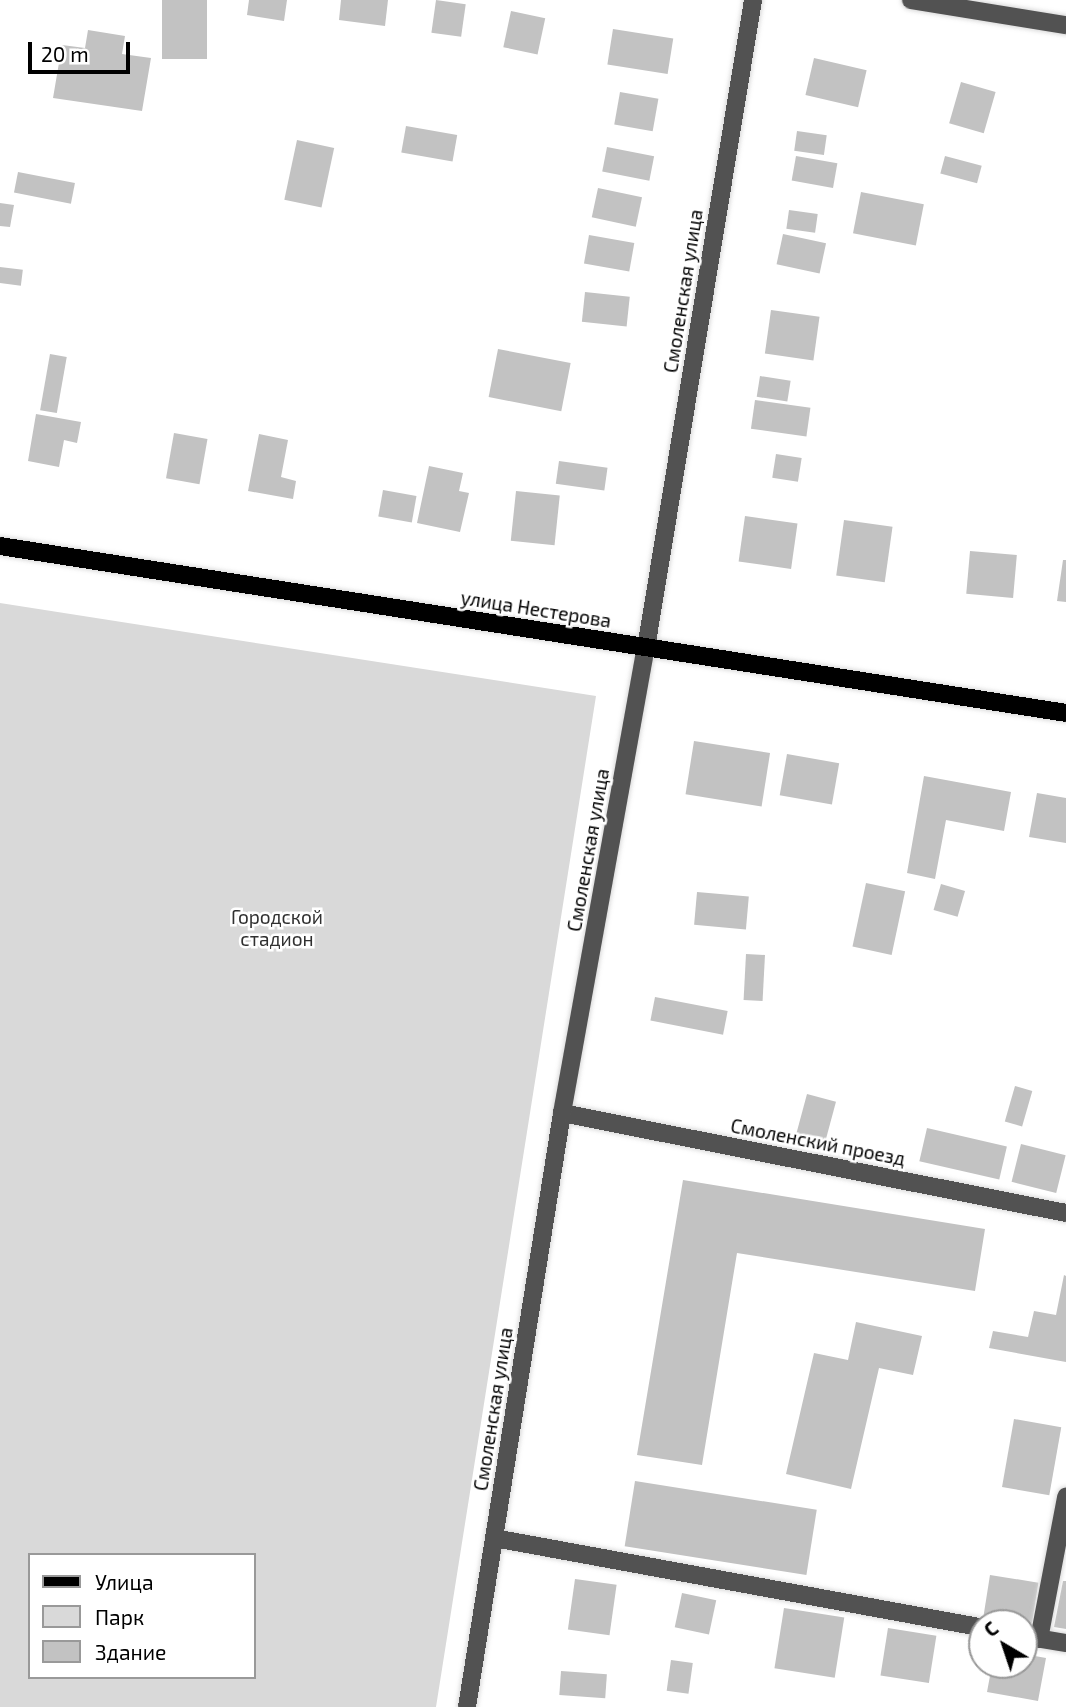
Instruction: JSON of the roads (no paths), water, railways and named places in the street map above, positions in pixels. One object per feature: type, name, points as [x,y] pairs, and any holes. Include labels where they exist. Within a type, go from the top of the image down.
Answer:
[{"type":"main road","name":"улица Нестерова","points":[[0,546],[1066,713]]},
{"type":"street","name":"Смоленская улица","points":[[467,1707],[562,1113],[646,648],[753,0]]},
{"type":"street","points":[[911,0],[1066,25]]},
{"type":"street","name":"Смоленский проезд","points":[[562,1113],[1066,1213]]},
{"type":"street","points":[[1038,1612],[1066,1497]]},
{"type":"street","points":[[494,1538],[968,1625]]},
{"type":"street","points":[[1038,1638],[1066,1643]]},
{"type":"park label","name":"Городской стадион","points":[[277,928]]}]
